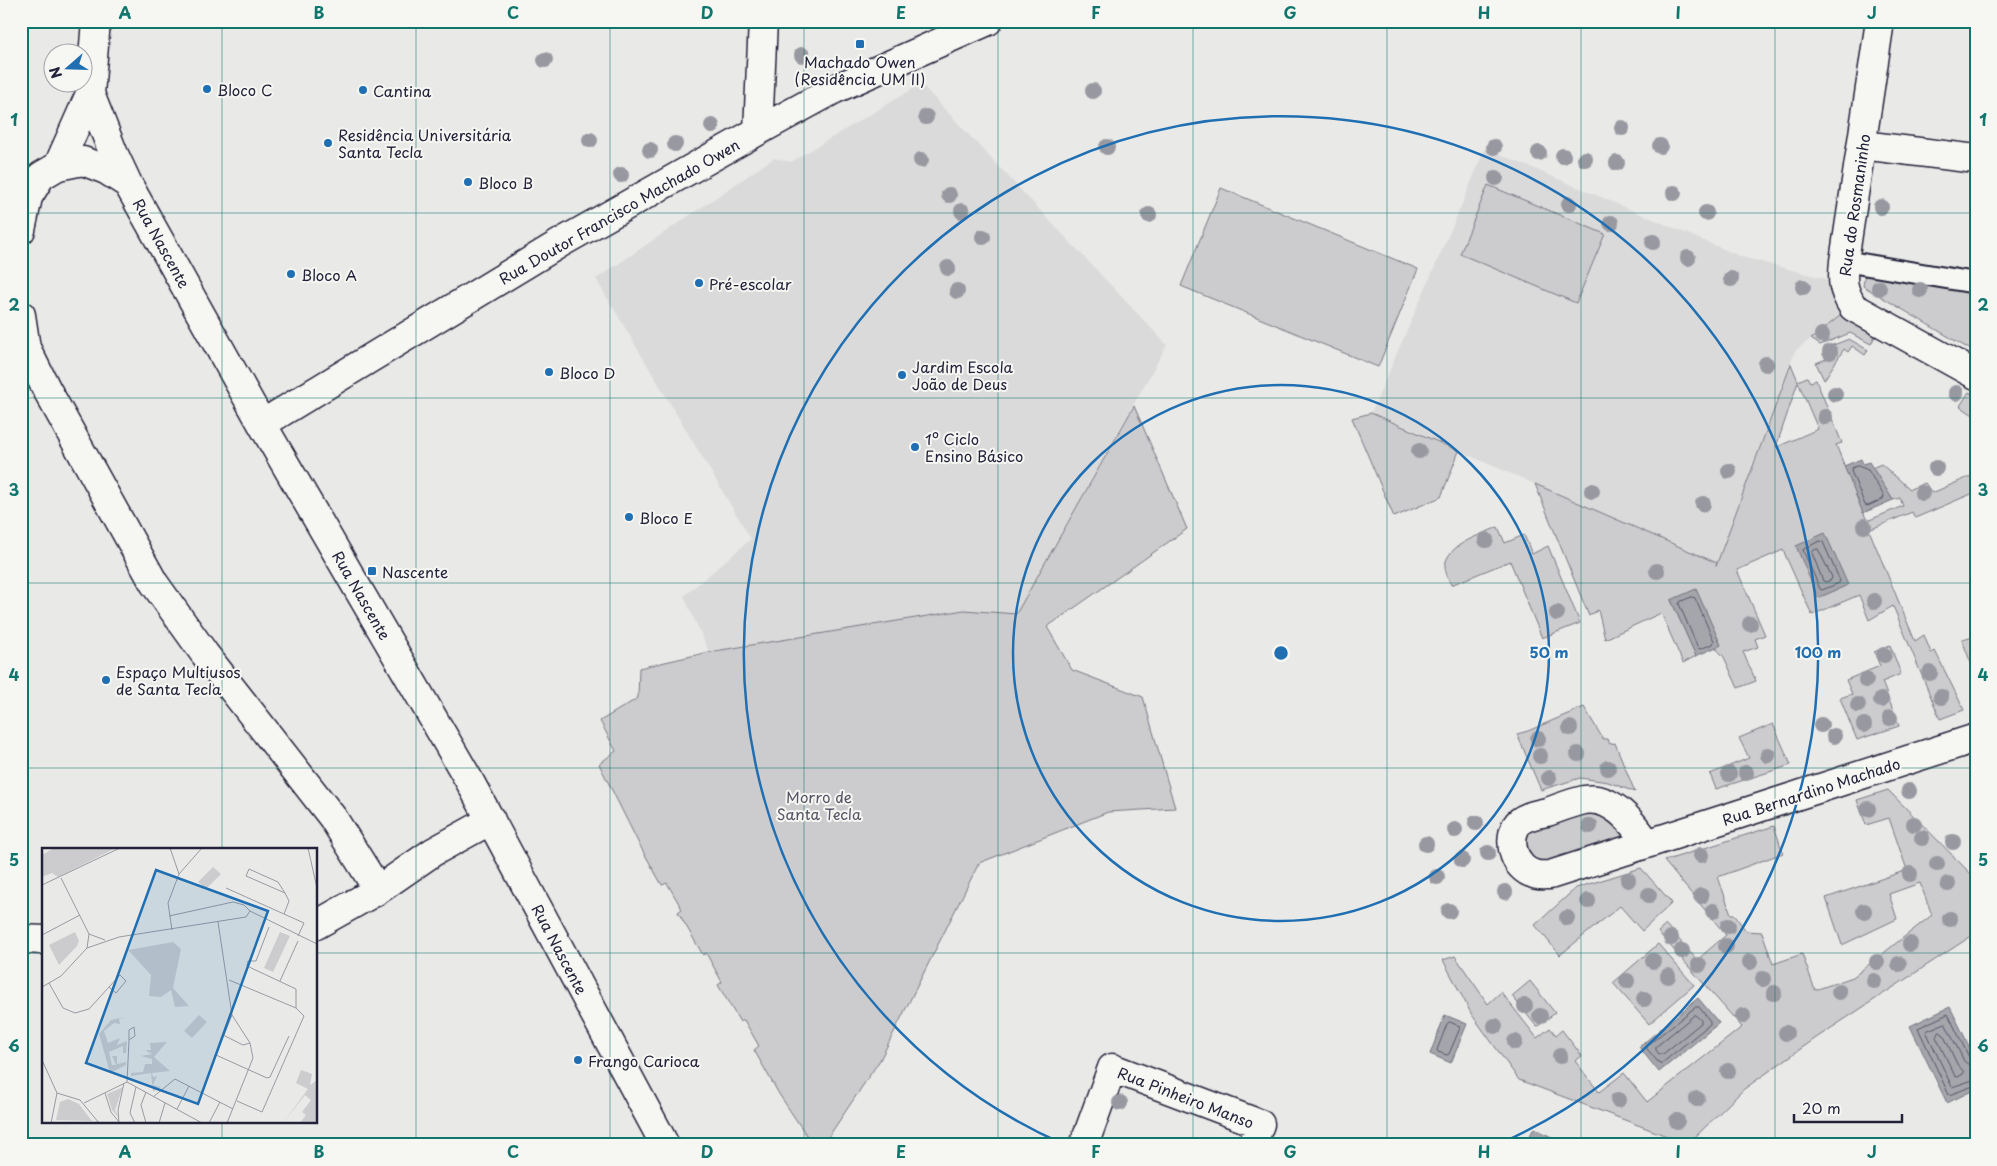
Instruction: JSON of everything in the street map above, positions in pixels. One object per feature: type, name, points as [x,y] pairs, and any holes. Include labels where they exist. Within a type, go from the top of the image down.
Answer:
[{"type":"street","points":[[58,166],[66,144],[79,122],[90,94],[96,21]]},
{"type":"street","points":[[758,131],[763,21]]},
{"type":"street","name":"Rua Doutor Francisco Machado Owen","points":[[262,424],[562,242],[758,131],[835,89],[988,21]]},
{"type":"street","name":"Rua do Rosmaninho","points":[[1880,21],[1844,261],[1842,279],[1845,293],[1853,307],[1976,375]]},
{"type":"street","points":[[90,94],[128,184]]},
{"type":"street","points":[[1862,145],[1976,160]]},
{"type":"street","name":"Rua Nascente","points":[[21,230],[28,197],[41,176],[58,166],[83,161],[106,170],[128,184],[262,424],[491,820],[665,1145]]},
{"type":"street","points":[[21,315],[26,348],[46,388],[154,583],[204,653],[333,818],[378,890]]},
{"type":"street","name":"Rua Bernardino Machado","points":[[1647,844],[1976,738]]},
{"type":"street","points":[[318,924],[378,890],[433,852],[491,820]]},
{"type":"street","points":[[21,939],[42,940]]},
{"type":"street","name":"Rua Pinheiro Manso","points":[[1084,1145],[1112,1068],[1260,1124],[1252,1145]]},
{"type":"lane","points":[[1844,261],[1976,283]]},
{"type":"shaded area","name":"Jardim Escola João de Deus","points":[[921,84],[1167,345],[1016,614],[964,610],[709,652],[684,596],[751,539],[596,279],[774,158],[791,162]]},
{"type":"shaded area","points":[[1485,148],[1742,257],[1826,279],[1841,315],[1795,351],[1717,563],[1371,413]]},
{"type":"green space","points":[[1488,185],[1605,234],[1576,303],[1460,254]]},
{"type":"green space","points":[[1221,188],[1418,269],[1378,367],[1181,286]]},
{"type":"green space","points":[[1865,274],[1976,293],[1976,353],[1863,286]]},
{"type":"green space","points":[[1841,315],[1875,336],[1871,344],[1850,333],[1820,345],[1811,339]]},
{"type":"green space","points":[[1849,339],[1868,350],[1865,355],[1852,346],[1848,352],[1844,349],[1824,380],[1816,363],[1826,359],[1823,349]]},
{"type":"green space","points":[[1791,364],[1798,381],[1807,377],[1810,382],[1816,380],[1842,443],[1836,445],[1867,521],[1903,506],[1900,498],[1893,500],[1872,468],[1881,464],[1910,489],[1925,483],[1932,493],[1976,474],[1976,492],[1915,518],[1912,512],[1869,530],[1915,641],[1924,635],[1931,653],[1935,651],[1964,710],[1940,719],[1893,606],[1869,620],[1859,595],[1812,615],[1783,550],[1737,570],[1765,635],[1755,639],[1758,647],[1743,652],[1756,681],[1738,688],[1724,657],[1716,648],[1721,645],[1671,600],[1696,656],[1683,663],[1661,613],[1605,639],[1598,610],[1589,616],[1535,484],[1717,563],[1716,566]],"holes":[[[1798,382],[1818,429],[1776,447]]]},
{"type":"green space","points":[[1969,392],[1976,396],[1976,417],[1960,406]]},
{"type":"green space","name":"Morro de Santa Tecla","points":[[1134,406],[1187,529],[1047,627],[1072,670],[1143,697],[1175,808],[1108,812],[979,863],[880,1060],[823,1145],[813,1145],[779,1094],[754,1050],[759,1046],[744,1020],[740,1022],[718,985],[722,982],[706,953],[703,955],[678,912],[682,909],[667,883],[662,885],[639,844],[599,764],[616,751],[600,721],[638,698],[639,668],[709,652],[964,610],[1016,614]]},
{"type":"green space","points":[[1371,413],[1459,451],[1441,497],[1394,517],[1352,418]]},
{"type":"green space","points":[[1498,527],[1505,543],[1524,535],[1532,554],[1548,546],[1580,623],[1542,638],[1510,561],[1451,585],[1446,573],[1447,558],[1458,546],[1466,541]]},
{"type":"green space","points":[[1974,637],[1976,641],[1976,676],[1962,640]]},
{"type":"green space","points":[[1890,645],[1901,674],[1882,682],[1899,726],[1857,740],[1840,698],[1852,694],[1846,680],[1880,666],[1874,652]]},
{"type":"green space","points":[[1584,707],[1603,739],[1607,739],[1610,744],[1615,743],[1635,792],[1608,782],[1580,778],[1541,790],[1517,734]]},
{"type":"green space","points":[[1773,724],[1791,765],[1716,789],[1710,774],[1749,758],[1739,738]]},
{"type":"green space","points":[[1888,790],[1976,879],[1976,933],[1816,1038],[1744,1089],[1688,1144],[1519,1080],[1472,1015],[1443,960],[1455,956],[1488,1004],[1501,992],[1537,1038],[1550,1028],[1556,1035],[1562,1030],[1582,1056],[1575,1061],[1599,1092],[1624,1073],[1647,1102],[1742,1027],[1658,932],[1666,925],[1697,960],[1726,935],[1664,861],[1774,826],[1783,853],[1718,877],[1731,914],[1734,914],[1746,931],[1762,932],[1773,964],[1802,954],[1815,990],[1853,977],[1932,915],[1920,883],[1889,894],[1897,919],[1842,945],[1826,898],[1907,870],[1889,818],[1866,825],[1857,800]]},
{"type":"green space","points":[[1585,800],[1647,843],[1534,874],[1516,825]]},
{"type":"green space","points":[[1641,868],[1672,903],[1642,931],[1620,906],[1560,955],[1535,925],[1576,888]]},
{"type":"green space","points":[[1658,944],[1694,985],[1649,1024],[1613,983]]},
{"type":"green space","points":[[1530,981],[1555,1013],[1537,1027],[1512,996]]},
{"type":"water","points":[[1861,459],[1863,464],[1869,462],[1893,500],[1863,513],[1844,466]]},
{"type":"water","points":[[1825,533],[1848,585],[1818,598],[1796,546]]},
{"type":"water","points":[[1696,589],[1721,645],[1696,656],[1671,600]]},
{"type":"water","points":[[1698,998],[1719,1023],[1659,1072],[1639,1047]]},
{"type":"water","points":[[1950,1007],[1976,1060],[1976,1089],[1947,1103],[1910,1026]]},
{"type":"water","points":[[1445,1015],[1467,1024],[1451,1063],[1430,1054]]},
{"type":"water","points":[[1534,1128],[1567,1145],[1525,1145]]},
{"type":"place","name":"Machado Owen (Residência UM II)","points":[[860,44]]},
{"type":"place","name":"Bloco C","points":[[207,89]]},
{"type":"place","name":"Cantina","points":[[363,90]]},
{"type":"place","name":"Residência Universitária Santa Tecla","points":[[328,143]]},
{"type":"place","name":"Bloco B","points":[[468,182]]},
{"type":"place","name":"Bloco A","points":[[291,274]]},
{"type":"place","name":"Pré-escolar","points":[[699,283]]},
{"type":"place","name":"Bloco D","points":[[549,372]]},
{"type":"place","name":"Jardim Escola João de Deus","points":[[902,375]]},
{"type":"place","name":"1º Ciclo Ensino Básico","points":[[915,447]]},
{"type":"place","name":"Bloco E","points":[[629,517]]},
{"type":"place","name":"Nascente","points":[[372,571]]},
{"type":"place","name":"Espaço Multiusos de Santa Tecla","points":[[106,680]]},
{"type":"place","name":"Frango Carioca","points":[[578,1060]]}]
